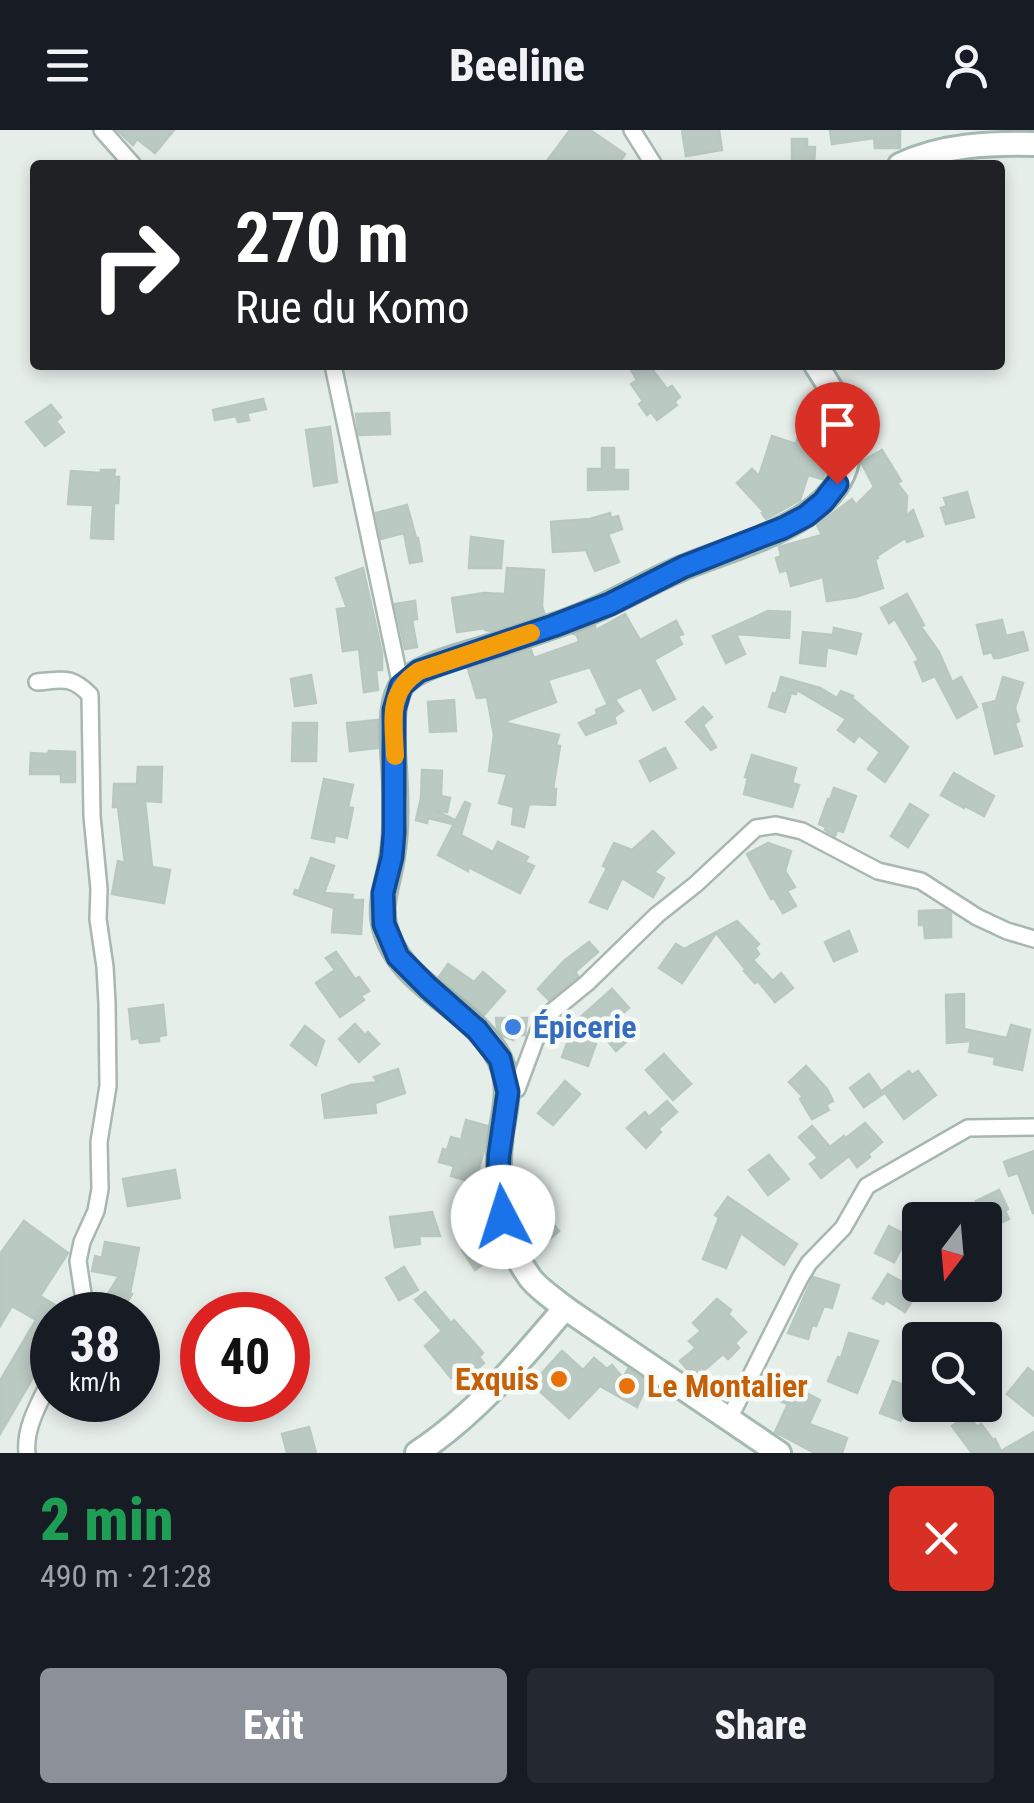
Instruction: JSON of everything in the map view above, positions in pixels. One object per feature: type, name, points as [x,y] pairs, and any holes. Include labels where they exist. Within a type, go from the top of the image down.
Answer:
[{"type":"street","points":[[102,130],[129,160]]},
{"type":"street","points":[[632,130],[651,160]]},
{"type":"street","points":[[911,160],[939,150],[1034,144]]},
{"type":"street","points":[[334,370],[401,686],[394,710],[394,833],[383,893],[384,924],[392,948],[408,969],[458,1012],[500,1059],[508,1092],[498,1176],[503,1217],[520,1262],[534,1282],[566,1308],[780,1453]]},
{"type":"street","points":[[401,686],[419,671],[610,604],[683,567],[806,516],[837,484],[848,453],[844,415],[819,370]]},
{"type":"street","points":[[37,682],[69,679],[90,694],[92,816],[106,985],[108,1086],[99,1142],[100,1189],[78,1261],[83,1292]]},
{"type":"street","points":[[508,1092],[517,1090],[543,1019],[588,983],[657,914],[763,825],[802,831],[878,871],[921,881],[977,917],[1034,939]]},
{"type":"street","points":[[729,1419],[808,1264],[843,1228],[867,1186],[968,1128],[1034,1127]]},
{"type":"street","points":[[417,1453],[461,1420],[493,1389],[566,1308]]},
{"type":"street","points":[[27,1453],[32,1422]]},
{"type":"building","points":[[117,130],[174,130],[155,153],[137,139],[133,145]]},
{"type":"building","points":[[570,130],[590,130],[625,154],[621,160],[548,160]]},
{"type":"building","points":[[682,130],[719,130],[722,150],[686,156]]},
{"type":"building","points":[[830,130],[900,130],[900,148],[875,148],[874,138],[832,144]]},
{"type":"building","points":[[792,139],[807,139],[807,147],[815,147],[814,160],[792,160]]},
{"type":"building","points":[[631,370],[653,370],[667,389],[672,386],[680,397],[674,402],[677,405],[657,420],[651,412],[647,415],[631,384],[637,380]]},
{"type":"building","points":[[263,399],[266,409],[247,413],[249,420],[238,422],[236,416],[215,420],[213,410]]},
{"type":"building","points":[[51,405],[61,417],[56,421],[64,432],[45,446],[26,422]]},
{"type":"building","points":[[389,413],[390,434],[359,435],[356,414]]},
{"type":"building","points":[[802,422],[826,428],[819,453],[831,457],[830,464],[822,479],[808,475],[800,500],[766,519],[737,483],[752,469],[759,476],[772,436],[796,444]]},
{"type":"building","points":[[330,427],[337,482],[314,486],[306,430]]},
{"type":"building","points":[[602,448],[614,448],[614,470],[628,470],[628,489],[588,490],[588,469],[602,469]]},
{"type":"building","points":[[882,450],[907,496],[906,516],[913,510],[923,536],[907,542],[905,538],[877,556],[883,588],[827,601],[823,577],[791,586],[787,570],[780,572],[776,558],[781,556],[779,547],[822,535],[817,525],[852,499],[856,505],[874,487],[861,462]]},
{"type":"building","points":[[115,470],[114,477],[119,477],[113,539],[91,538],[93,505],[68,504],[71,471]]},
{"type":"building","points":[[967,492],[974,517],[946,524],[941,508],[947,506],[944,498]]},
{"type":"building","points":[[407,505],[422,561],[410,563],[404,533],[381,539],[376,513]]},
{"type":"building","points":[[610,513],[611,518],[618,516],[622,529],[608,534],[619,562],[595,571],[586,550],[553,552],[551,522]]},
{"type":"building","points":[[471,537],[503,541],[501,568],[469,568]]},
{"type":"building","points":[[363,568],[382,653],[382,670],[376,670],[378,690],[364,692],[359,649],[343,651],[337,609],[347,608],[336,578]]},
{"type":"building","points":[[507,568],[544,570],[544,613],[492,631],[485,628],[457,632],[452,598],[505,594]]},
{"type":"building","points":[[907,594],[952,682],[961,677],[977,707],[957,718],[935,676],[923,681],[915,662],[919,660],[895,619],[889,623],[881,608]]},
{"type":"building","points":[[415,601],[417,619],[412,620],[417,647],[405,649],[395,604]]},
{"type":"building","points":[[768,611],[790,612],[789,638],[736,634],[745,654],[726,663],[713,636]]},
{"type":"building","points":[[625,614],[640,640],[676,621],[683,634],[678,636],[682,644],[654,660],[675,699],[653,710],[641,687],[607,703],[590,667],[548,680],[556,702],[503,722],[559,735],[555,805],[529,804],[524,827],[512,824],[514,807],[499,803],[507,774],[489,771],[494,735],[487,697],[477,698],[468,669],[531,650],[534,658],[579,642],[574,634],[595,626],[596,630]]},
{"type":"building","points":[[1002,620],[1006,636],[1023,632],[1028,650],[999,658],[994,658],[992,652],[984,654],[977,625]]},
{"type":"building","points":[[834,628],[861,634],[856,654],[827,647],[825,666],[800,663],[803,632],[833,635]]},
{"type":"building","points":[[311,675],[316,703],[295,706],[291,679]]},
{"type":"building","points":[[781,677],[820,688],[837,698],[841,691],[853,696],[908,747],[885,782],[868,769],[880,752],[859,735],[854,742],[838,730],[846,719],[797,690],[796,694],[791,693],[785,712],[769,707]]},
{"type":"building","points":[[1003,677],[1023,683],[1015,708],[1022,746],[995,754],[983,704],[996,701]]},
{"type":"building","points":[[454,700],[456,731],[430,732],[428,702]]},
{"type":"building","points":[[616,701],[623,711],[614,717],[616,723],[586,735],[579,723]]},
{"type":"building","points":[[703,707],[712,717],[703,725],[716,747],[711,750],[686,722]]},
{"type":"building","points":[[378,720],[378,748],[350,751],[347,723]]},
{"type":"building","points":[[293,723],[317,723],[316,761],[292,761]]},
{"type":"building","points":[[665,748],[676,768],[650,781],[640,761]]},
{"type":"building","points":[[75,752],[75,782],[61,782],[61,774],[30,774],[31,753]]},
{"type":"building","points":[[752,755],[796,768],[792,783],[799,785],[792,807],[744,794]]},
{"type":"building","points":[[138,767],[162,767],[161,802],[145,801],[152,867],[170,870],[164,903],[112,894],[118,861],[125,863],[118,807],[113,807],[114,784],[137,784]]},
{"type":"building","points":[[422,770],[442,771],[441,796],[450,798],[447,812],[434,810],[455,820],[453,824],[428,818],[427,823],[416,820]]},
{"type":"building","points":[[954,773],[994,796],[984,816],[941,795]]},
{"type":"building","points":[[324,779],[353,785],[347,838],[335,835],[334,842],[312,838]]},
{"type":"building","points":[[834,788],[856,796],[843,832],[837,830],[835,836],[819,824]]},
{"type":"building","points":[[465,802],[470,804],[461,835],[493,852],[498,842],[528,857],[525,862],[534,866],[520,893],[438,855]]},
{"type":"building","points":[[910,804],[928,815],[908,847],[891,836]]},
{"type":"building","points":[[653,831],[674,853],[654,872],[664,878],[653,897],[622,878],[607,909],[590,902],[614,843],[632,850]]},
{"type":"building","points":[[768,843],[791,851],[785,871],[795,887],[787,891],[796,906],[783,913],[747,854]]},
{"type":"building","points":[[311,858],[334,866],[324,893],[353,895],[352,900],[363,900],[361,934],[332,932],[334,908],[294,894],[299,891]]},
{"type":"building","points":[[945,910],[951,914],[951,937],[925,938],[924,925],[919,925],[919,911]]},
{"type":"building","points":[[737,921],[759,944],[755,948],[759,954],[753,960],[773,981],[781,973],[793,988],[775,1002],[744,971],[716,933],[682,983],[659,968],[676,944],[684,949]]},
{"type":"building","points":[[849,931],[857,951],[834,961],[825,942]]},
{"type":"building","points":[[589,942],[598,952],[575,972],[578,976],[549,1000],[538,989]]},
{"type":"building","points":[[336,952],[369,991],[361,996],[364,1000],[340,1017],[316,983],[335,970],[326,958]]},
{"type":"building","points":[[448,964],[474,982],[483,972],[505,991],[484,1015],[439,977]]},
{"type":"building","points":[[612,989],[629,1008],[615,1020],[631,1038],[616,1051],[600,1032],[588,1066],[562,1057],[575,1022]]},
{"type":"building","points":[[964,994],[964,1029],[1007,1038],[1011,1025],[1030,1030],[1022,1070],[994,1064],[995,1057],[969,1052],[971,1041],[947,1043],[946,995]]},
{"type":"building","points":[[163,1005],[166,1035],[159,1036],[159,1041],[140,1043],[139,1038],[132,1039],[129,1009]]},
{"type":"building","points":[[496,1018],[527,1018],[525,1035],[513,1035],[513,1040],[503,1036]]},
{"type":"building","points":[[355,1024],[379,1044],[359,1062],[339,1039]]},
{"type":"building","points":[[305,1026],[324,1041],[316,1065],[291,1045]]},
{"type":"building","points":[[664,1054],[691,1084],[673,1100],[646,1070]]},
{"type":"building","points":[[806,1066],[833,1101],[826,1105],[829,1110],[812,1119],[800,1099],[803,1097],[789,1082]]},
{"type":"building","points":[[398,1069],[405,1093],[375,1103],[376,1113],[325,1118],[322,1095],[351,1085],[378,1082],[374,1077]]},
{"type":"building","points":[[909,1071],[912,1075],[918,1071],[936,1095],[904,1119],[883,1090]]},
{"type":"building","points":[[869,1074],[883,1094],[864,1107],[850,1088]]},
{"type":"building","points":[[565,1081],[580,1094],[553,1125],[538,1113]]},
{"type":"building","points":[[667,1101],[677,1112],[658,1129],[661,1132],[646,1148],[627,1128],[645,1112],[649,1117]]},
{"type":"building","points":[[466,1120],[487,1126],[475,1183],[451,1176],[454,1166],[439,1162],[451,1137],[461,1140]]},
{"type":"building","points":[[865,1123],[882,1142],[868,1154],[870,1157],[857,1167],[849,1156],[821,1178],[810,1164],[818,1158],[799,1137],[812,1126],[830,1147]]},
{"type":"building","points":[[1034,1151],[1033,1213],[1018,1173],[1009,1176],[1004,1162]]},
{"type":"building","points":[[769,1155],[789,1179],[768,1195],[749,1170]]},
{"type":"building","points":[[175,1170],[180,1198],[128,1206],[123,1179]]},
{"type":"building","points":[[999,1190],[1009,1219],[1002,1222],[1002,1202],[976,1201]]},
{"type":"building","points":[[728,1197],[797,1244],[784,1265],[741,1233],[726,1268],[703,1259],[719,1218],[715,1215]]},
{"type":"building","points":[[537,1204],[559,1231],[544,1244],[521,1217]]},
{"type":"building","points":[[432,1212],[440,1236],[419,1236],[420,1244],[395,1247],[390,1217]]},
{"type":"building","points":[[24,1221],[68,1253],[43,1292],[30,1292],[30,1316],[12,1306],[0,1326],[0,1254]]},
{"type":"building","points":[[889,1226],[902,1233],[902,1247],[894,1262],[875,1253]]},
{"type":"building","points":[[489,1231],[499,1252],[475,1270],[462,1250]]},
{"type":"building","points":[[105,1242],[139,1248],[130,1292],[109,1292],[119,1276],[92,1271],[95,1256],[102,1258]]},
{"type":"building","points":[[404,1267],[418,1290],[399,1300],[386,1278]]},
{"type":"building","points":[[888,1274],[902,1282],[902,1302],[911,1302],[905,1312],[886,1300],[883,1304],[873,1298]]},
{"type":"building","points":[[813,1277],[839,1285],[832,1308],[824,1306],[808,1339],[788,1333]]},
{"type":"building","points":[[425,1292],[483,1353],[479,1357],[484,1363],[475,1371],[471,1366],[451,1378],[425,1346],[442,1331],[415,1300]]},
{"type":"building","points":[[717,1299],[731,1310],[728,1314],[746,1332],[735,1343],[739,1348],[728,1359],[723,1354],[695,1378],[680,1361],[696,1348],[689,1341],[701,1331],[693,1323]]},
{"type":"building","points":[[30,1330],[30,1383],[0,1434],[0,1381]]},
{"type":"building","points":[[849,1333],[878,1341],[857,1393],[828,1381]]},
{"type":"building","points":[[562,1351],[583,1370],[594,1358],[607,1369],[612,1365],[623,1378],[628,1369],[648,1382],[637,1407],[600,1386],[569,1418],[532,1384]]},
{"type":"building","points":[[1028,1368],[1034,1373],[1034,1416],[1007,1394]]},
{"type":"building","points":[[775,1377],[820,1400],[809,1424],[847,1438],[842,1453],[815,1453],[775,1432],[788,1404],[764,1391]]},
{"type":"building","points":[[893,1381],[902,1384],[901,1421],[880,1413]]},
{"type":"building","points":[[958,1422],[973,1422],[977,1427],[981,1424],[1001,1451],[1034,1432],[1034,1453],[972,1453],[952,1426]]},
{"type":"building","points":[[309,1427],[316,1453],[287,1453],[282,1434]]},
{"type":"slow traffic","points":[[395,756],[395,701],[401,686],[412,676],[531,633]]},
{"type":"place","name":"Épicerie","points":[[513,1027]]},
{"type":"place","name":"Exquis","points":[[559,1379]]},
{"type":"place","name":"Le Montalier","points":[[627,1386]]},
{"type":"route","points":[[503,1217],[498,1176],[508,1092],[500,1059],[477,1030],[408,969],[392,948],[384,924],[383,893],[392,857],[396,794],[394,710],[401,686],[419,671],[610,604],[683,567],[783,528],[806,516],[837,484]]}]
